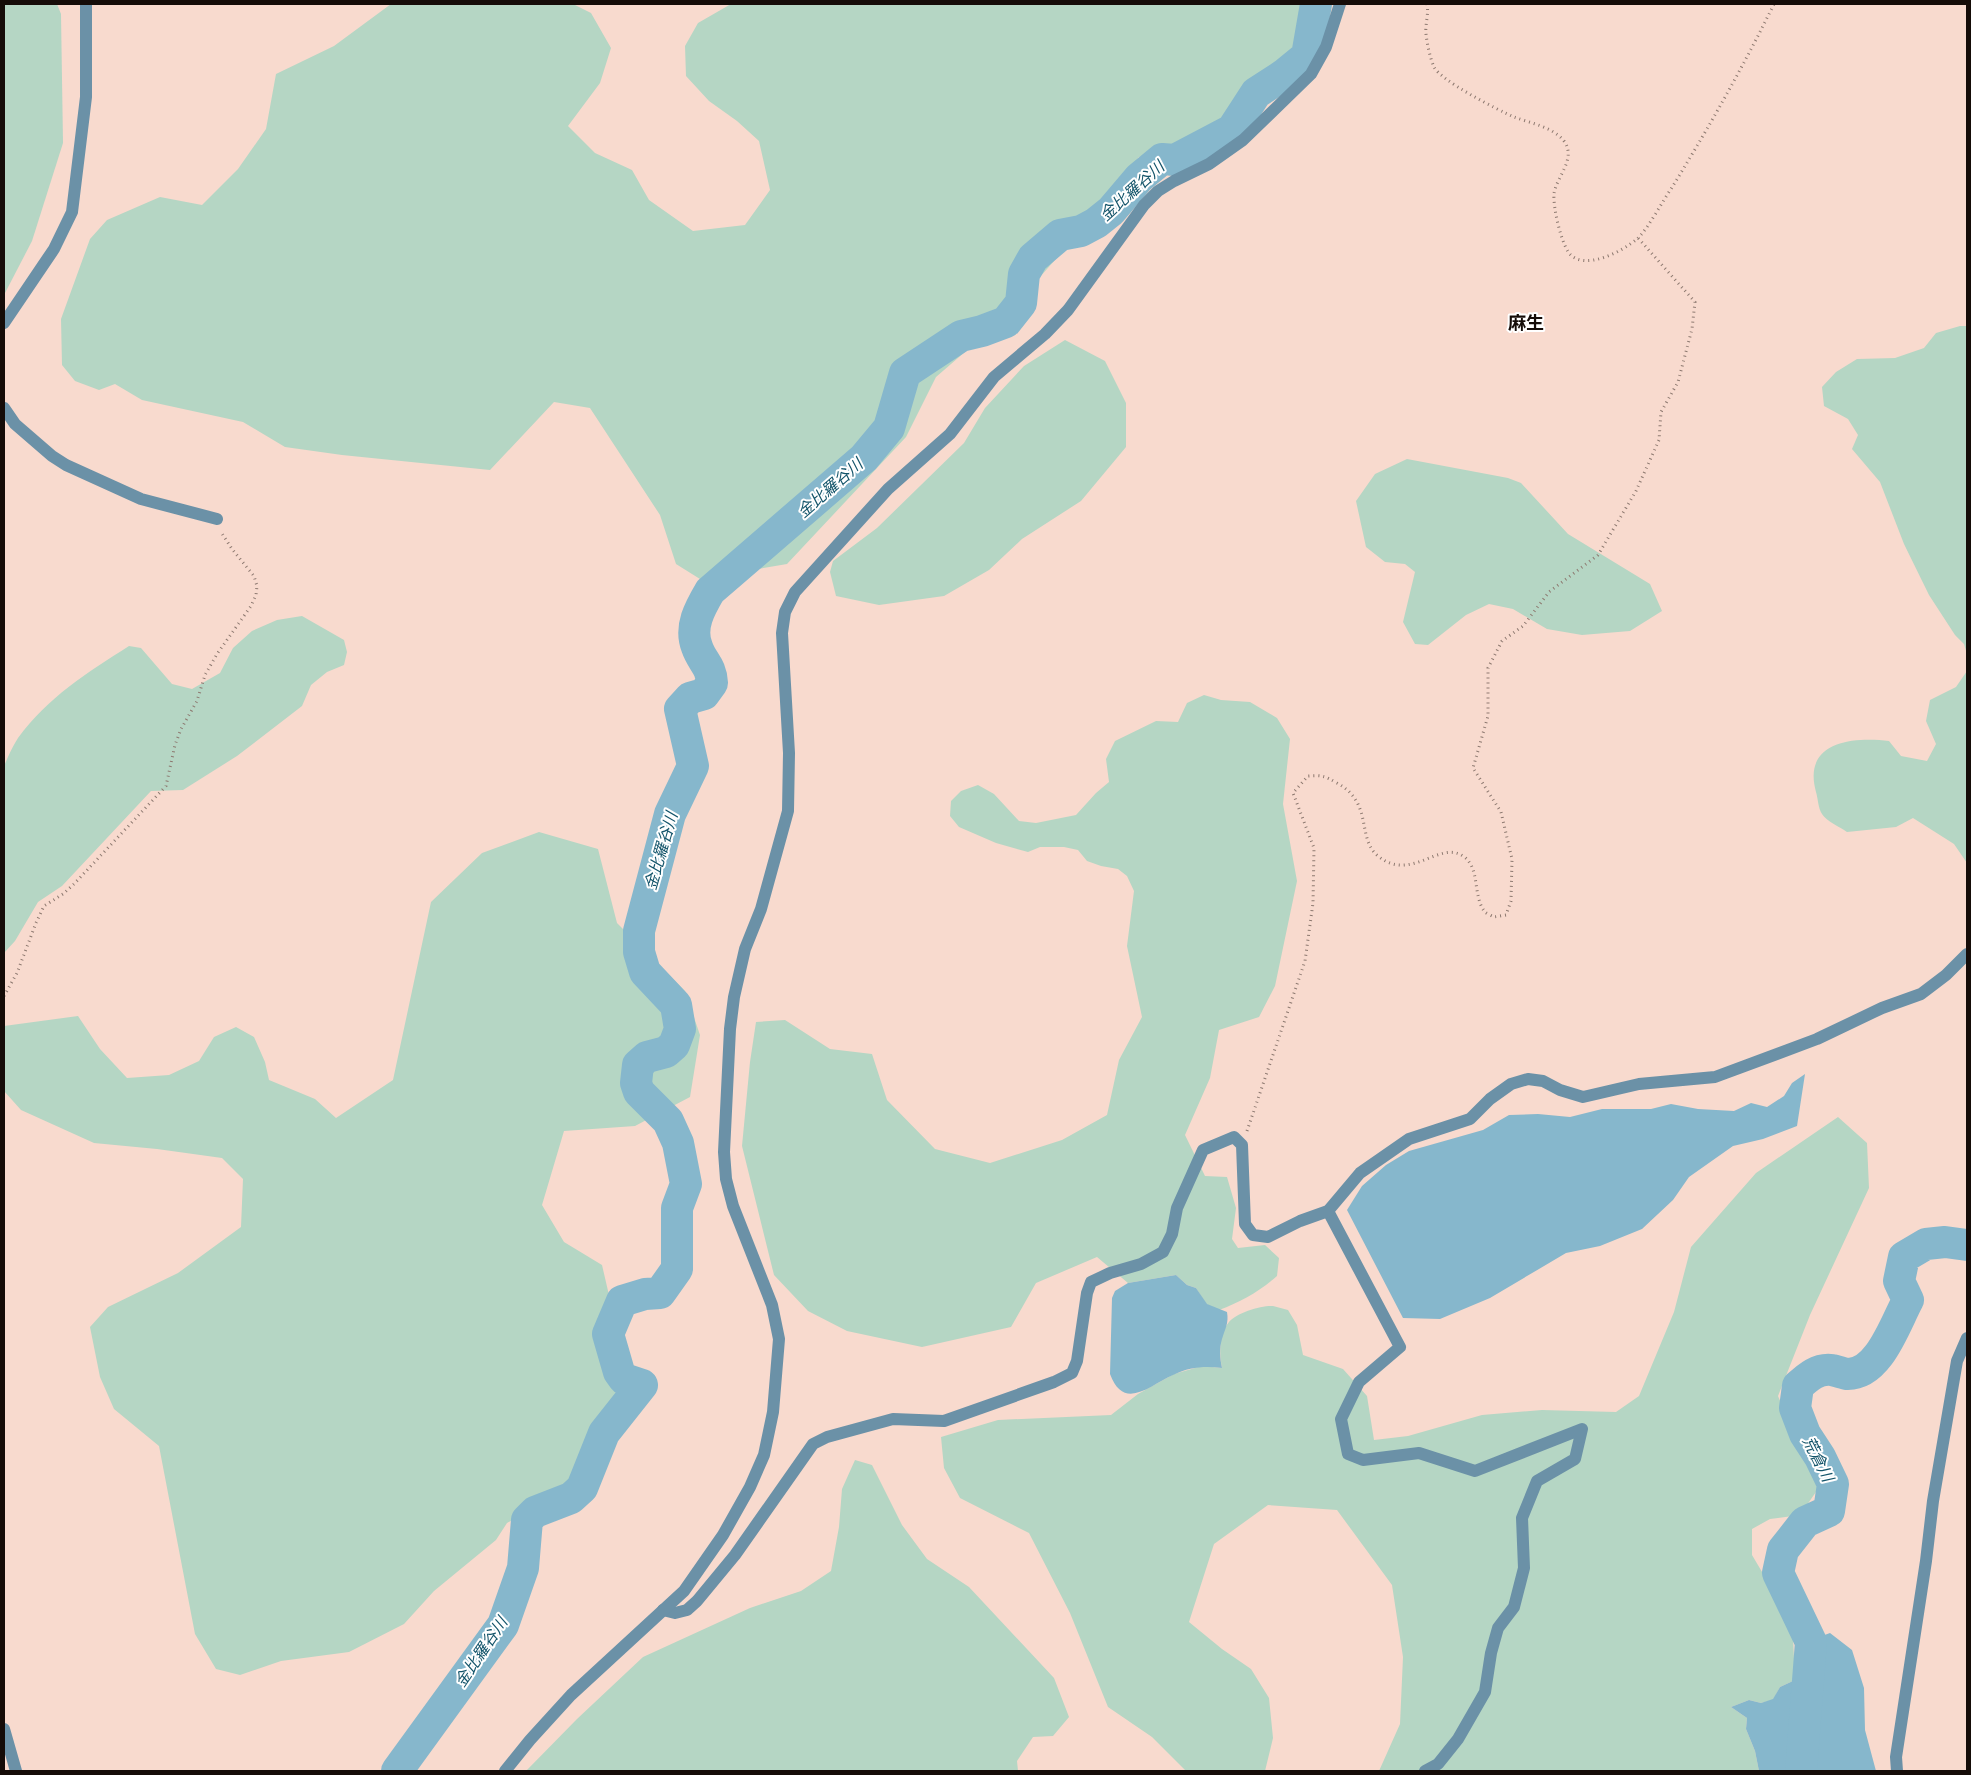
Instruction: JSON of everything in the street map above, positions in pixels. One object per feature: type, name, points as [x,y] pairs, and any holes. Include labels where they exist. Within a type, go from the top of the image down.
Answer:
[{"type":"street","points":[[4,323],[54,250],[72,212],[86,96],[86,4]]},
{"type":"street","points":[[505,1771],[530,1740],[571,1696],[684,1591],[723,1535],[750,1487],[764,1455],[773,1412],[779,1339],[772,1305],[733,1206],[726,1179],[724,1152],[730,1029],[734,997],[745,950],[761,909],[788,811],[789,753],[782,634],[785,612],[795,592],[888,489],[950,434],[994,377],[1044,334],[1068,310],[1144,205],[1158,191],[1174,180],[1209,164],[1243,140],[1311,74],[1326,47],[1340,4]]},
{"type":"street","points":[[4,408],[15,424],[52,456],[66,465],[141,499],[217,519]]},
{"type":"street","points":[[663,1610],[675,1613],[686,1610],[697,1601],[735,1555],[813,1444],[827,1437],[893,1419],[944,1422],[1054,1382],[1072,1373],[1077,1361],[1087,1293],[1091,1282],[1110,1273],[1141,1264],[1163,1252],[1172,1234],[1176,1208],[1204,1150],[1234,1137],[1242,1145],[1245,1224],[1253,1235],[1268,1237],[1300,1221],[1328,1211],[1360,1173],[1408,1139],[1470,1119],[1490,1099],[1511,1084],[1528,1079],[1543,1081],[1560,1090],[1582,1097],[1639,1084],[1715,1077],[1817,1039],[1882,1008],[1921,994],[1946,976],[1967,954]]},
{"type":"street","points":[[1328,1211],[1400,1347],[1359,1382],[1341,1419],[1348,1454],[1363,1460],[1419,1453],[1475,1471],[1582,1429],[1575,1459],[1537,1481],[1522,1518],[1524,1568],[1514,1607],[1498,1628],[1491,1653],[1485,1692],[1458,1739],[1438,1764],[1425,1771]]},
{"type":"street","points":[[1897,1771],[1896,1757],[1926,1561],[1933,1501],[1957,1361],[1967,1338]]},
{"type":"street","points":[[4,1729],[16,1771]]},
{"type":"path","points":[[1427,4],[1426,33],[1434,68],[1444,78],[1511,116],[1546,129],[1564,141],[1569,152],[1567,164],[1557,183],[1554,195],[1556,210],[1562,235],[1570,253],[1581,260],[1614,255],[1638,238],[1699,144],[1774,4]]},
{"type":"path","points":[[1242,1145],[1305,961],[1313,903],[1314,848],[1293,793],[1308,776],[1323,775],[1348,789],[1359,804],[1368,841],[1376,855],[1390,864],[1404,866],[1453,852],[1464,856],[1471,865],[1485,912],[1494,918],[1506,915],[1511,901],[1512,860],[1501,812],[1473,768],[1488,716],[1488,668],[1502,641],[1523,626],[1549,592],[1598,554],[1636,490],[1659,440],[1661,412],[1678,382],[1692,330],[1695,302],[1638,238]]},
{"type":"path","points":[[4,996],[17,973],[44,906],[69,889],[166,786],[175,745],[181,729],[197,700],[205,675],[217,654],[251,606],[256,595],[257,586],[254,576],[223,535],[217,519]]},
{"type":"green space","points":[[4,4],[57,4],[61,14],[63,143],[32,241],[4,295]]},
{"type":"green space","points":[[391,4],[573,4],[591,13],[611,48],[600,83],[568,126],[595,153],[632,170],[649,200],[693,231],[745,225],[770,190],[759,141],[737,121],[709,101],[686,76],[685,46],[698,23],[731,4],[1307,4],[1309,6],[1290,55],[1252,83],[1227,120],[1177,151],[1139,157],[1091,219],[1003,319],[936,377],[906,437],[787,564],[700,579],[676,564],[660,515],[590,408],[554,402],[490,470],[342,455],[285,447],[243,422],[142,400],[115,384],[99,390],[75,381],[62,365],[61,319],[90,239],[107,220],[160,197],[202,205],[238,169],[266,129],[276,74],[334,46]]},
{"type":"green space","points":[[1960,326],[1967,326],[1967,654],[1964,644],[1955,635],[1929,595],[1904,544],[1880,482],[1852,449],[1858,435],[1848,419],[1824,406],[1822,387],[1836,372],[1857,359],[1895,358],[1924,348],[1936,333]]},
{"type":"green space","points":[[1065,340],[1105,361],[1126,403],[1126,447],[1081,501],[1022,539],[989,570],[944,596],[879,605],[836,596],[830,572],[833,561],[877,528],[964,443],[985,408],[1024,366]]},
{"type":"green space","points":[[1407,459],[1508,478],[1521,483],[1568,534],[1650,584],[1662,611],[1630,631],[1582,635],[1547,629],[1513,609],[1489,604],[1466,615],[1428,645],[1415,644],[1403,622],[1415,572],[1405,564],[1385,562],[1366,547],[1356,501],[1375,474]]},
{"type":"green space","points":[[302,616],[344,640],[347,652],[344,665],[327,672],[311,685],[302,706],[237,756],[183,790],[151,791],[62,886],[38,902],[15,941],[4,953],[4,766],[16,741],[29,724],[69,687],[129,646],[141,648],[172,684],[192,689],[220,673],[233,648],[252,631],[277,620]]},
{"type":"green space","points":[[1967,671],[1967,863],[1954,844],[1913,818],[1896,827],[1847,832],[1824,817],[1819,806],[1814,775],[1816,762],[1823,752],[1846,742],[1860,740],[1889,741],[1901,756],[1927,761],[1936,744],[1926,721],[1930,700],[1956,687]]},
{"type":"green space","points":[[1204,695],[1221,700],[1250,702],[1277,718],[1290,739],[1283,804],[1297,881],[1275,986],[1259,1017],[1219,1030],[1210,1078],[1185,1135],[1205,1176],[1227,1177],[1236,1208],[1232,1239],[1238,1248],[1265,1245],[1279,1258],[1277,1276],[1250,1296],[1219,1310],[1206,1304],[1196,1288],[1187,1285],[1176,1275],[1128,1283],[1097,1257],[1036,1283],[1011,1327],[922,1347],[847,1331],[808,1311],[774,1275],[742,1146],[756,1022],[785,1020],[830,1049],[872,1054],[887,1100],[935,1149],[990,1163],[1062,1140],[1107,1115],[1119,1060],[1142,1017],[1127,946],[1134,891],[1127,876],[1118,869],[1087,861],[1078,850],[1064,847],[1040,847],[1028,852],[996,843],[959,827],[950,816],[951,801],[961,791],[978,785],[994,794],[1019,821],[1036,823],[1076,815],[1109,782],[1106,759],[1115,741],[1156,721],[1178,722],[1187,703]]},
{"type":"green space","points":[[539,832],[598,849],[617,923],[685,991],[700,1035],[690,1097],[635,1126],[564,1131],[542,1205],[564,1242],[602,1265],[628,1377],[571,1483],[507,1523],[496,1540],[434,1591],[404,1624],[349,1652],[281,1661],[240,1675],[216,1669],[195,1634],[159,1446],[114,1409],[100,1377],[90,1327],[108,1307],[178,1273],[241,1227],[243,1179],[222,1158],[94,1143],[21,1110],[4,1091],[4,1026],[78,1016],[100,1049],[127,1078],[169,1075],[199,1061],[214,1037],[236,1027],[254,1037],[265,1062],[269,1080],[315,1099],[336,1118],[393,1080],[431,902],[482,853]]},
{"type":"green space","points":[[1838,1117],[1867,1143],[1869,1188],[1810,1315],[1778,1396],[1818,1489],[1800,1515],[1770,1519],[1752,1529],[1752,1555],[1784,1609],[1793,1637],[1795,1680],[1780,1687],[1773,1700],[1761,1703],[1749,1700],[1731,1707],[1747,1718],[1746,1729],[1755,1751],[1759,1771],[1379,1771],[1400,1724],[1403,1657],[1392,1585],[1337,1510],[1268,1505],[1214,1544],[1189,1622],[1222,1649],[1251,1669],[1269,1698],[1273,1738],[1265,1771],[1186,1771],[1152,1737],[1108,1707],[1070,1613],[1029,1533],[960,1498],[944,1468],[941,1437],[998,1420],[1111,1415],[1138,1394],[1174,1374],[1202,1366],[1222,1368],[1221,1344],[1223,1332],[1229,1322],[1243,1313],[1268,1306],[1288,1310],[1297,1325],[1303,1355],[1343,1369],[1367,1396],[1374,1440],[1408,1436],[1482,1415],[1542,1410],[1616,1412],[1639,1396],[1674,1312],[1691,1247],[1756,1173]]},
{"type":"green space","points":[[855,1460],[872,1465],[902,1525],[927,1559],[969,1587],[1054,1678],[1069,1717],[1053,1736],[1033,1737],[1017,1761],[1018,1771],[526,1771],[577,1719],[643,1657],[750,1608],[801,1591],[831,1571],[839,1527],[842,1489]]},
{"type":"water","points":[[1805,1074],[1797,1126],[1763,1139],[1733,1146],[1689,1177],[1673,1200],[1642,1229],[1600,1246],[1566,1253],[1490,1298],[1440,1319],[1403,1318],[1347,1210],[1362,1186],[1386,1165],[1409,1151],[1483,1130],[1509,1115],[1538,1114],[1570,1117],[1602,1109],[1651,1109],[1671,1104],[1698,1109],[1734,1111],[1751,1103],[1767,1107],[1784,1096],[1792,1083]]},
{"type":"water","points":[[1176,1275],[1187,1285],[1196,1288],[1207,1304],[1227,1312],[1227,1323],[1220,1346],[1222,1368],[1203,1367],[1191,1369],[1179,1372],[1147,1389],[1130,1394],[1123,1392],[1116,1385],[1110,1374],[1112,1298],[1115,1291],[1128,1283]]},
{"type":"water","points":[[1830,1633],[1852,1650],[1864,1688],[1865,1730],[1876,1771],[1759,1771],[1755,1751],[1746,1729],[1747,1718],[1731,1707],[1749,1700],[1761,1703],[1773,1699],[1780,1687],[1795,1680],[1795,1663],[1803,1643]]},
{"type":"waterway","name":"金比羅谷川","points":[[397,1771],[503,1625],[523,1568],[527,1520],[535,1512],[571,1498],[582,1488],[604,1433],[642,1385],[624,1379],[619,1372],[608,1334],[622,1301],[645,1294],[660,1293],[677,1269],[677,1208],[686,1184],[678,1143],[668,1121],[639,1092],[636,1083],[638,1065],[647,1057],[666,1052],[674,1045],[680,1029],[676,1005],[645,972],[639,952],[639,931],[670,814],[693,766],[680,709],[690,698],[704,694],[712,683],[710,672],[699,652],[694,632],[703,604],[710,591],[864,458],[889,428],[905,373],[961,336],[1006,322],[1021,303],[1024,274],[1033,258],[1060,235],[1081,231],[1096,223],[1111,211],[1139,178],[1162,159],[1175,160],[1232,130],[1256,93],[1285,74],[1307,56],[1316,4]]},
{"type":"waterway","name":"荒倉川","points":[[1801,1771],[1811,1642],[1778,1573],[1783,1550],[1805,1522],[1829,1511],[1833,1484],[1820,1457],[1805,1434],[1795,1408],[1798,1386],[1809,1376],[1822,1370],[1832,1370],[1847,1374],[1858,1372],[1877,1357],[1885,1346],[1908,1300],[1899,1281],[1904,1257],[1926,1244],[1945,1242],[1967,1245]]},
{"type":"district","name":"麻生","points":[[1526,323]]}]
